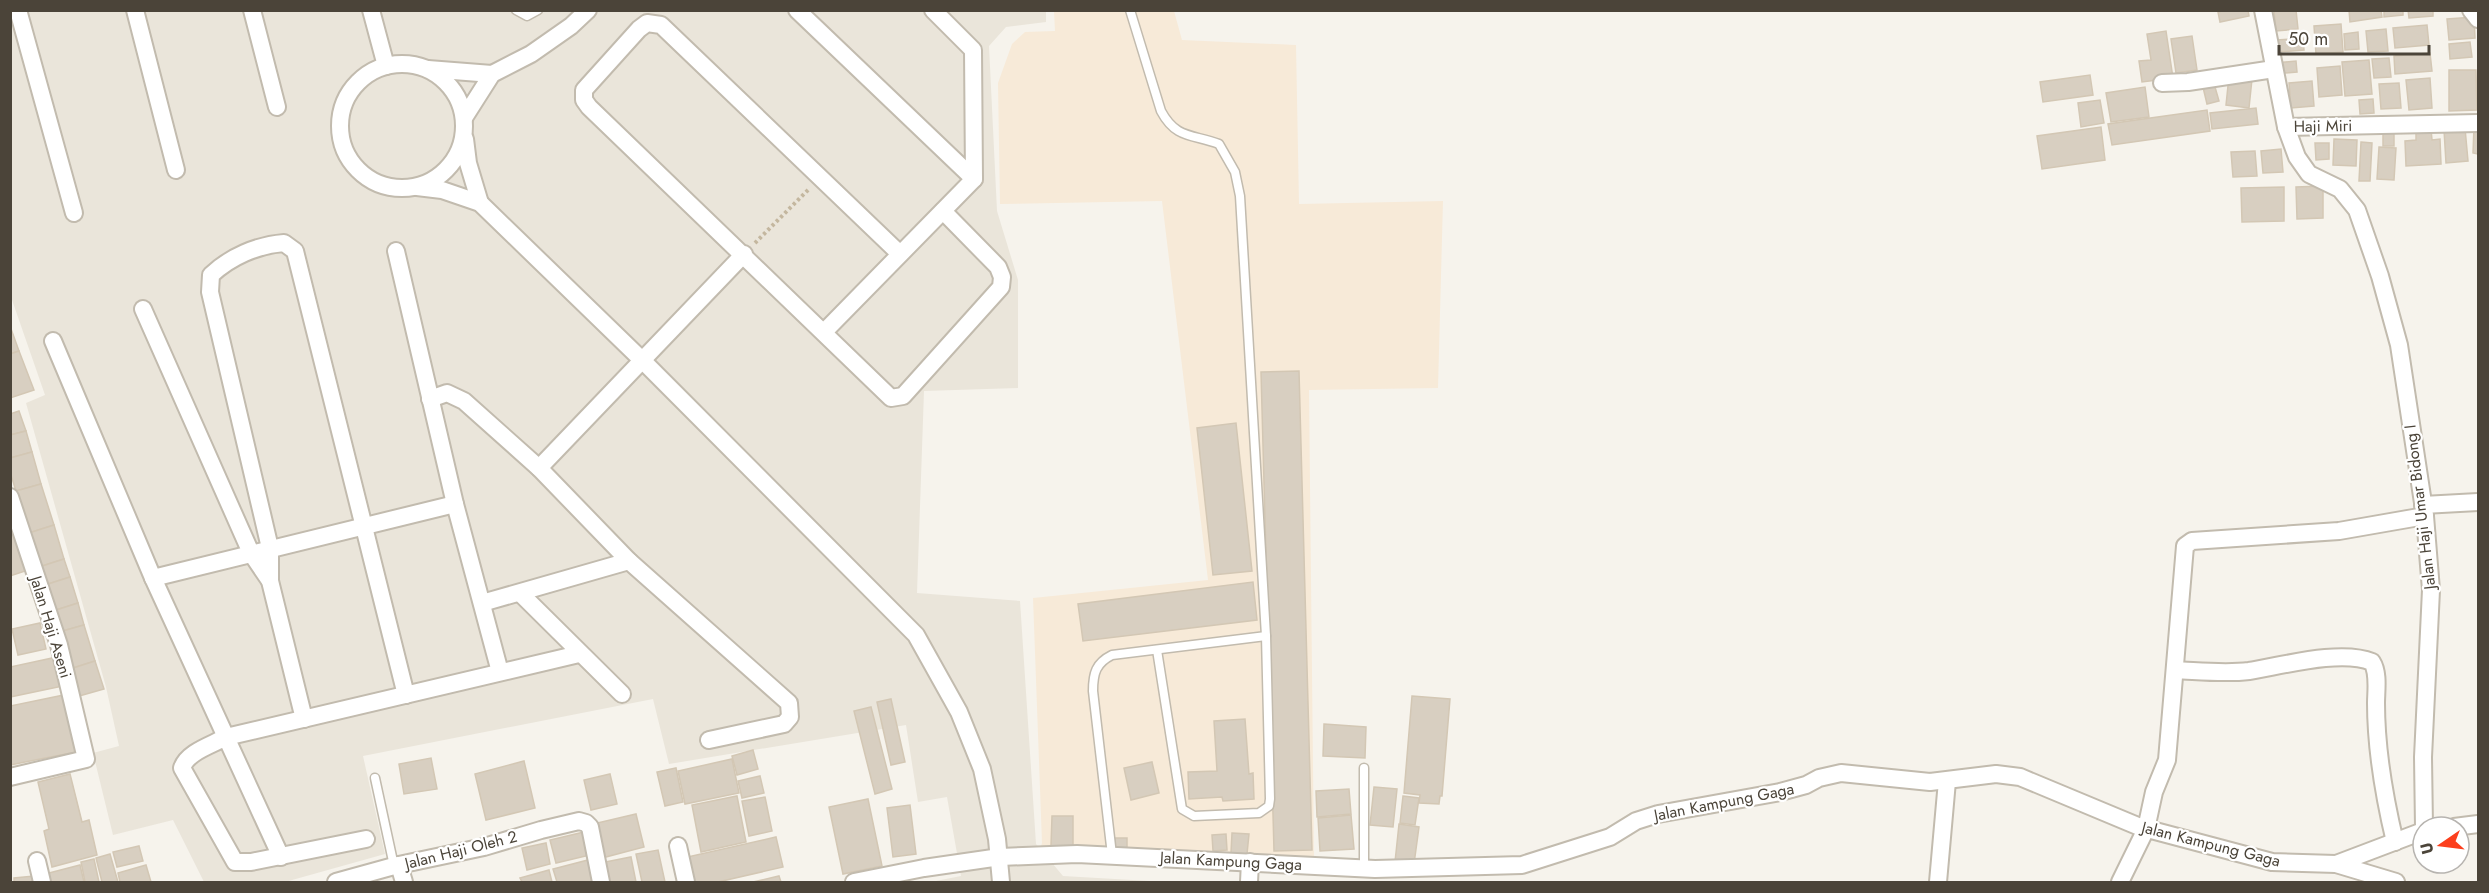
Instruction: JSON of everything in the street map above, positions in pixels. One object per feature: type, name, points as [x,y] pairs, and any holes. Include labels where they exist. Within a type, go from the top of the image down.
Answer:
[{"type":"street","points":[[18,10],[74,213]]},
{"type":"street","points":[[135,10],[176,170]]},
{"type":"street","points":[[252,10],[277,107]]},
{"type":"street","points":[[371,10],[386,66]]},
{"type":"street","points":[[797,10],[974,179]]},
{"type":"street","points":[[824,332],[974,179],[973,50],[933,10]]},
{"type":"street","name":"Haji Miri","points":[[2263,10],[2286,127],[2478,123]]},
{"type":"street","points":[[2471,10],[2478,19]]},
{"type":"street","points":[[585,12],[531,54],[492,74],[400,64],[386,66],[364,77],[347,97],[340,122],[344,148],[358,170],[373,182],[392,188],[417,187],[442,190],[480,202],[916,635],[959,712],[982,769],[1000,857],[1001,882]]},
{"type":"street","points":[[900,254],[661,25],[647,23],[639,29],[586,87],[583,93],[584,100],[886,395],[894,399],[903,396],[997,293],[1002,284],[998,267],[943,211]]},
{"type":"street","points":[[425,68],[437,75],[451,89],[460,105],[468,163],[480,202]]},
{"type":"street","points":[[2162,83],[2188,82],[2274,69]]},
{"type":"street","points":[[417,187],[430,183],[447,170],[457,156],[464,124],[492,74]]},
{"type":"street","name":"Jalan Haji Umar Bidong I","points":[[2286,127],[2304,168],[2314,177],[2340,189],[2357,210],[2380,276],[2399,345],[2424,511],[2431,590],[2423,745],[2423,815]]},
{"type":"street","points":[[304,719],[270,581],[270,548],[210,292],[211,275],[224,262],[266,244],[284,243],[295,251],[406,695]]},
{"type":"street","points":[[396,250],[455,504],[500,672]]},
{"type":"street","points":[[539,468],[744,254]]},
{"type":"street","points":[[143,309],[251,554],[270,581]]},
{"type":"street","points":[[53,340],[153,578],[281,856]]},
{"type":"street","points":[[430,399],[447,393],[464,401],[539,468],[629,561],[789,703],[790,717],[784,724],[708,740]]},
{"type":"street","name":"Jalan Haji Aseni","points":[[10,496],[16,529],[59,645],[87,759],[10,777]]},
{"type":"street","points":[[2120,882],[2146,829],[2154,792],[2167,760],[2185,546],[2192,541],[2339,531],[2424,511],[2478,502]]},
{"type":"street","points":[[153,578],[455,504]]},
{"type":"street","points":[[482,603],[629,561]]},
{"type":"street","points":[[520,593],[579,654],[622,694]]},
{"type":"street","points":[[366,838],[281,856],[235,862],[182,768],[191,755],[226,738],[579,654]]},
{"type":"street","points":[[2175,670],[2227,672],[2286,663],[2342,658],[2372,662],[2376,679],[2379,758],[2386,807],[2395,842]]},
{"type":"street","name":"Jalan Kampung Gaga","points":[[852,882],[924,868],[1000,857],[1112,855],[1503,874],[1522,865],[1610,837],[1635,821],[1658,814],[1780,792],[1832,775],[1947,781],[1996,774],[2020,777],[2146,829],[2272,862],[2336,864]]},
{"type":"street","points":[[1938,882],[1947,781]]},
{"type":"street","name":"Jalan Haji Oleh 2","points":[[336,882],[396,865],[484,847],[579,821],[586,823],[592,834],[602,882]]},
{"type":"street","points":[[2336,864],[2411,835]]},
{"type":"street","points":[[678,846],[686,882]]},
{"type":"street","points":[[37,861],[42,882]]},
{"type":"street","points":[[1249,882],[1250,862]]},
{"type":"street","points":[[2336,864],[2396,882]]},
{"type":"street","points":[[396,865],[404,882]]},
{"type":"lane","points":[[516,10],[527,16],[538,10]]},
{"type":"lane","points":[[1130,10],[1161,111],[1169,125],[1177,132],[1219,144],[1235,172],[1240,196],[1266,636],[1270,799],[1266,811],[1194,816],[1182,809],[1157,650]]},
{"type":"lane","points":[[1112,855],[1093,691],[1093,675],[1101,661],[1112,655],[1266,636]]},
{"type":"lane","points":[[1364,768],[1364,868]]},
{"type":"lane","points":[[375,778],[396,865]]},
{"type":"path","points":[[744,254],[820,177]]},
{"type":"shaded area","points":[[10,11],[1046,11],[1046,22],[1006,27],[989,46],[997,211],[1018,280],[1018,388],[924,391],[917,593],[1020,601],[1036,844],[1063,876],[1167,882],[931,882],[961,876],[947,797],[918,802],[906,725],[669,764],[653,699],[363,756],[385,854],[285,882],[204,882],[173,820],[113,835],[93,753],[119,746],[106,687],[26,403],[45,395],[11,297]]},
{"type":"shaded area","points":[[1054,11],[1174,11],[1182,40],[1296,45],[1299,204],[1443,201],[1438,388],[1309,390],[1314,861],[1040,849],[1042,843],[1033,598],[1208,580],[1162,201],[1000,204],[998,83],[1012,44],[1025,32],[1055,31]]},
{"type":"building","points":[[2248,10],[2249,16],[2220,22],[2218,12]]},
{"type":"building","points":[[2296,10],[2298,29],[2276,31],[2274,11]]},
{"type":"building","points":[[2349,10],[2381,10],[2382,17],[2350,22]]},
{"type":"building","points":[[2384,10],[2403,10],[2403,15],[2384,17]]},
{"type":"building","points":[[2408,10],[2433,10],[2433,16],[2409,18]]},
{"type":"building","points":[[2474,17],[2475,38],[2449,40],[2447,19]]},
{"type":"building","points":[[2341,24],[2343,52],[2316,54],[2314,26]]},
{"type":"building","points":[[2427,25],[2429,45],[2395,48],[2393,28]]},
{"type":"building","points":[[2386,29],[2388,51],[2368,52],[2366,31]]},
{"type":"building","points":[[2166,31],[2173,78],[2142,82],[2139,61],[2151,60],[2147,34]]},
{"type":"building","points":[[2358,32],[2359,49],[2345,50],[2344,34]]},
{"type":"building","points":[[2192,36],[2197,70],[2176,73],[2171,39]]},
{"type":"building","points":[[2303,38],[2304,50],[2278,52],[2277,40]]},
{"type":"building","points":[[2470,42],[2472,57],[2450,59],[2449,44]]},
{"type":"building","points":[[2430,53],[2432,71],[2395,74],[2394,56]]},
{"type":"building","points":[[2389,58],[2391,77],[2374,78],[2372,59]]},
{"type":"building","points":[[2369,60],[2372,94],[2345,96],[2342,62]]},
{"type":"building","points":[[2296,61],[2297,72],[2276,74],[2275,63]]},
{"type":"building","points":[[2340,66],[2342,95],[2319,97],[2317,68]]},
{"type":"building","points":[[2449,70],[2476,70],[2477,110],[2449,111]]},
{"type":"building","points":[[2090,75],[2093,95],[2043,102],[2040,82]]},
{"type":"building","points":[[2229,76],[2252,79],[2249,108],[2226,105]]},
{"type":"building","points":[[2430,78],[2432,108],[2409,110],[2406,80]]},
{"type":"building","points":[[2213,80],[2219,101],[2207,104],[2202,83]]},
{"type":"building","points":[[2312,81],[2314,106],[2291,108],[2289,83]]},
{"type":"building","points":[[2399,83],[2401,108],[2381,109],[2379,84]]},
{"type":"building","points":[[2145,87],[2149,117],[2111,122],[2106,93]]},
{"type":"building","points":[[2373,99],[2374,113],[2360,114],[2359,100]]},
{"type":"building","points":[[2100,100],[2104,123],[2081,127],[2078,103]]},
{"type":"building","points":[[2256,108],[2258,124],[2212,129],[2210,113]]},
{"type":"building","points":[[2207,110],[2210,131],[2112,145],[2108,124]]},
{"type":"building","points":[[2101,127],[2105,160],[2042,169],[2037,136]]},
{"type":"building","points":[[2474,127],[2478,127],[2478,154],[2473,153]]},
{"type":"building","points":[[2465,128],[2468,161],[2446,163],[2444,130]]},
{"type":"building","points":[[2431,129],[2432,140],[2440,139],[2441,164],[2406,166],[2405,141],[2416,140],[2416,130]]},
{"type":"building","points":[[2383,131],[2394,131],[2394,146],[2383,146]]},
{"type":"building","points":[[2334,139],[2357,140],[2356,166],[2333,165]]},
{"type":"building","points":[[2361,142],[2372,143],[2370,181],[2359,181]]},
{"type":"building","points":[[2315,143],[2329,143],[2329,159],[2316,160]]},
{"type":"building","points":[[2379,147],[2396,148],[2394,180],[2377,179]]},
{"type":"building","points":[[2281,149],[2283,172],[2263,173],[2261,151]]},
{"type":"building","points":[[2255,151],[2257,176],[2233,177],[2231,152]]},
{"type":"building","points":[[2323,186],[2323,218],[2297,219],[2296,187]]},
{"type":"building","points":[[2284,187],[2284,221],[2242,222],[2241,188]]},
{"type":"building","points":[[10,326],[19,351],[10,354]]},
{"type":"building","points":[[19,351],[34,390],[10,398],[10,354]]},
{"type":"building","points":[[1299,371],[1312,850],[1274,851],[1261,372]]},
{"type":"building","points":[[19,411],[26,431],[10,435],[10,414]]},
{"type":"building","points":[[1236,423],[1252,571],[1213,575],[1197,428]]},
{"type":"building","points":[[26,431],[32,452],[10,458],[10,435]]},
{"type":"building","points":[[32,452],[41,484],[16,491],[10,472],[10,458]]},
{"type":"building","points":[[41,484],[54,525],[29,533],[16,491]]},
{"type":"building","points":[[54,525],[64,559],[39,567],[29,533]]},
{"type":"building","points":[[16,534],[28,570],[10,576],[10,536]]},
{"type":"building","points":[[64,559],[70,577],[45,585],[39,567]]},
{"type":"building","points":[[70,577],[78,603],[53,611],[45,585]]},
{"type":"building","points":[[1253,582],[1257,620],[1083,641],[1078,604]]},
{"type":"building","points":[[78,603],[84,625],[59,632],[53,611]]},
{"type":"building","points":[[40,623],[46,649],[18,655],[12,629]]},
{"type":"building","points":[[84,625],[95,661],[70,669],[59,632]]},
{"type":"building","points":[[57,657],[63,686],[10,697],[10,667]]},
{"type":"building","points":[[95,661],[104,689],[79,696],[70,669]]},
{"type":"building","points":[[64,695],[76,752],[10,765],[10,706]]},
{"type":"building","points":[[1412,696],[1450,699],[1442,796],[1440,796],[1439,804],[1419,803],[1420,795],[1404,793]]},
{"type":"building","points":[[891,699],[905,762],[891,765],[877,702]]},
{"type":"building","points":[[871,707],[892,789],[875,794],[854,711]]},
{"type":"building","points":[[1245,719],[1249,774],[1253,773],[1254,799],[1223,801],[1222,797],[1189,799],[1188,772],[1217,771],[1214,721]]},
{"type":"building","points":[[1324,724],[1366,727],[1365,758],[1323,756]]},
{"type":"building","points":[[753,750],[758,769],[737,775],[732,756]]},
{"type":"building","points":[[431,758],[437,789],[404,794],[399,764]]},
{"type":"building","points":[[732,759],[739,793],[685,804],[678,771]]},
{"type":"building","points":[[524,761],[535,808],[486,820],[475,774]]},
{"type":"building","points":[[1152,762],[1159,793],[1131,800],[1124,768]]},
{"type":"building","points":[[676,768],[683,802],[665,806],[657,772]]},
{"type":"building","points":[[70,774],[82,822],[89,820],[97,855],[52,867],[44,831],[49,829],[38,782]]},
{"type":"building","points":[[610,774],[617,804],[591,810],[584,780]]},
{"type":"building","points":[[760,776],[764,793],[742,798],[738,781]]},
{"type":"building","points":[[1374,787],[1397,789],[1393,827],[1370,825]]},
{"type":"building","points":[[1349,789],[1351,814],[1317,817],[1316,791]]},
{"type":"building","points":[[737,796],[746,842],[701,852],[692,805]]},
{"type":"building","points":[[1403,796],[1419,798],[1415,825],[1400,823]]},
{"type":"building","points":[[765,797],[772,831],[749,836],[742,801]]},
{"type":"building","points":[[868,799],[882,866],[843,874],[829,807]]},
{"type":"building","points":[[910,805],[916,854],[893,857],[887,808]]},
{"type":"building","points":[[636,814],[644,847],[602,858],[593,824]]},
{"type":"building","points":[[1351,815],[1354,849],[1320,851],[1318,818]]},
{"type":"building","points":[[1052,816],[1073,816],[1073,846],[1051,846]]},
{"type":"building","points":[[1399,824],[1419,827],[1414,864],[1395,862]]},
{"type":"building","points":[[584,832],[590,855],[556,863],[550,840]]},
{"type":"building","points":[[1232,833],[1249,834],[1247,854],[1231,853]]},
{"type":"building","points":[[1226,834],[1227,850],[1213,851],[1212,835]]},
{"type":"building","points":[[776,837],[783,867],[718,882],[689,882],[683,858]]},
{"type":"building","points":[[1115,838],[1127,838],[1127,851],[1115,851]]},
{"type":"building","points":[[546,843],[550,864],[527,870],[522,848]]},
{"type":"building","points":[[139,846],[143,861],[117,867],[113,852]]},
{"type":"building","points":[[658,850],[665,882],[642,882],[636,854]]},
{"type":"building","points":[[110,854],[118,882],[102,882],[96,858]]},
{"type":"building","points":[[631,857],[636,882],[604,882],[600,863]]},
{"type":"building","points":[[94,859],[99,882],[85,882],[81,862]]},
{"type":"building","points":[[588,860],[594,882],[557,882],[553,869]]},
{"type":"building","points":[[80,865],[84,882],[47,882],[45,874]]},
{"type":"building","points":[[146,865],[151,882],[120,882],[118,873]]},
{"type":"building","points":[[549,870],[552,882],[522,882],[520,878]]},
{"type":"building","points":[[34,876],[35,882],[14,882],[14,878]]},
{"type":"building","points":[[779,876],[781,882],[753,882]]}]
